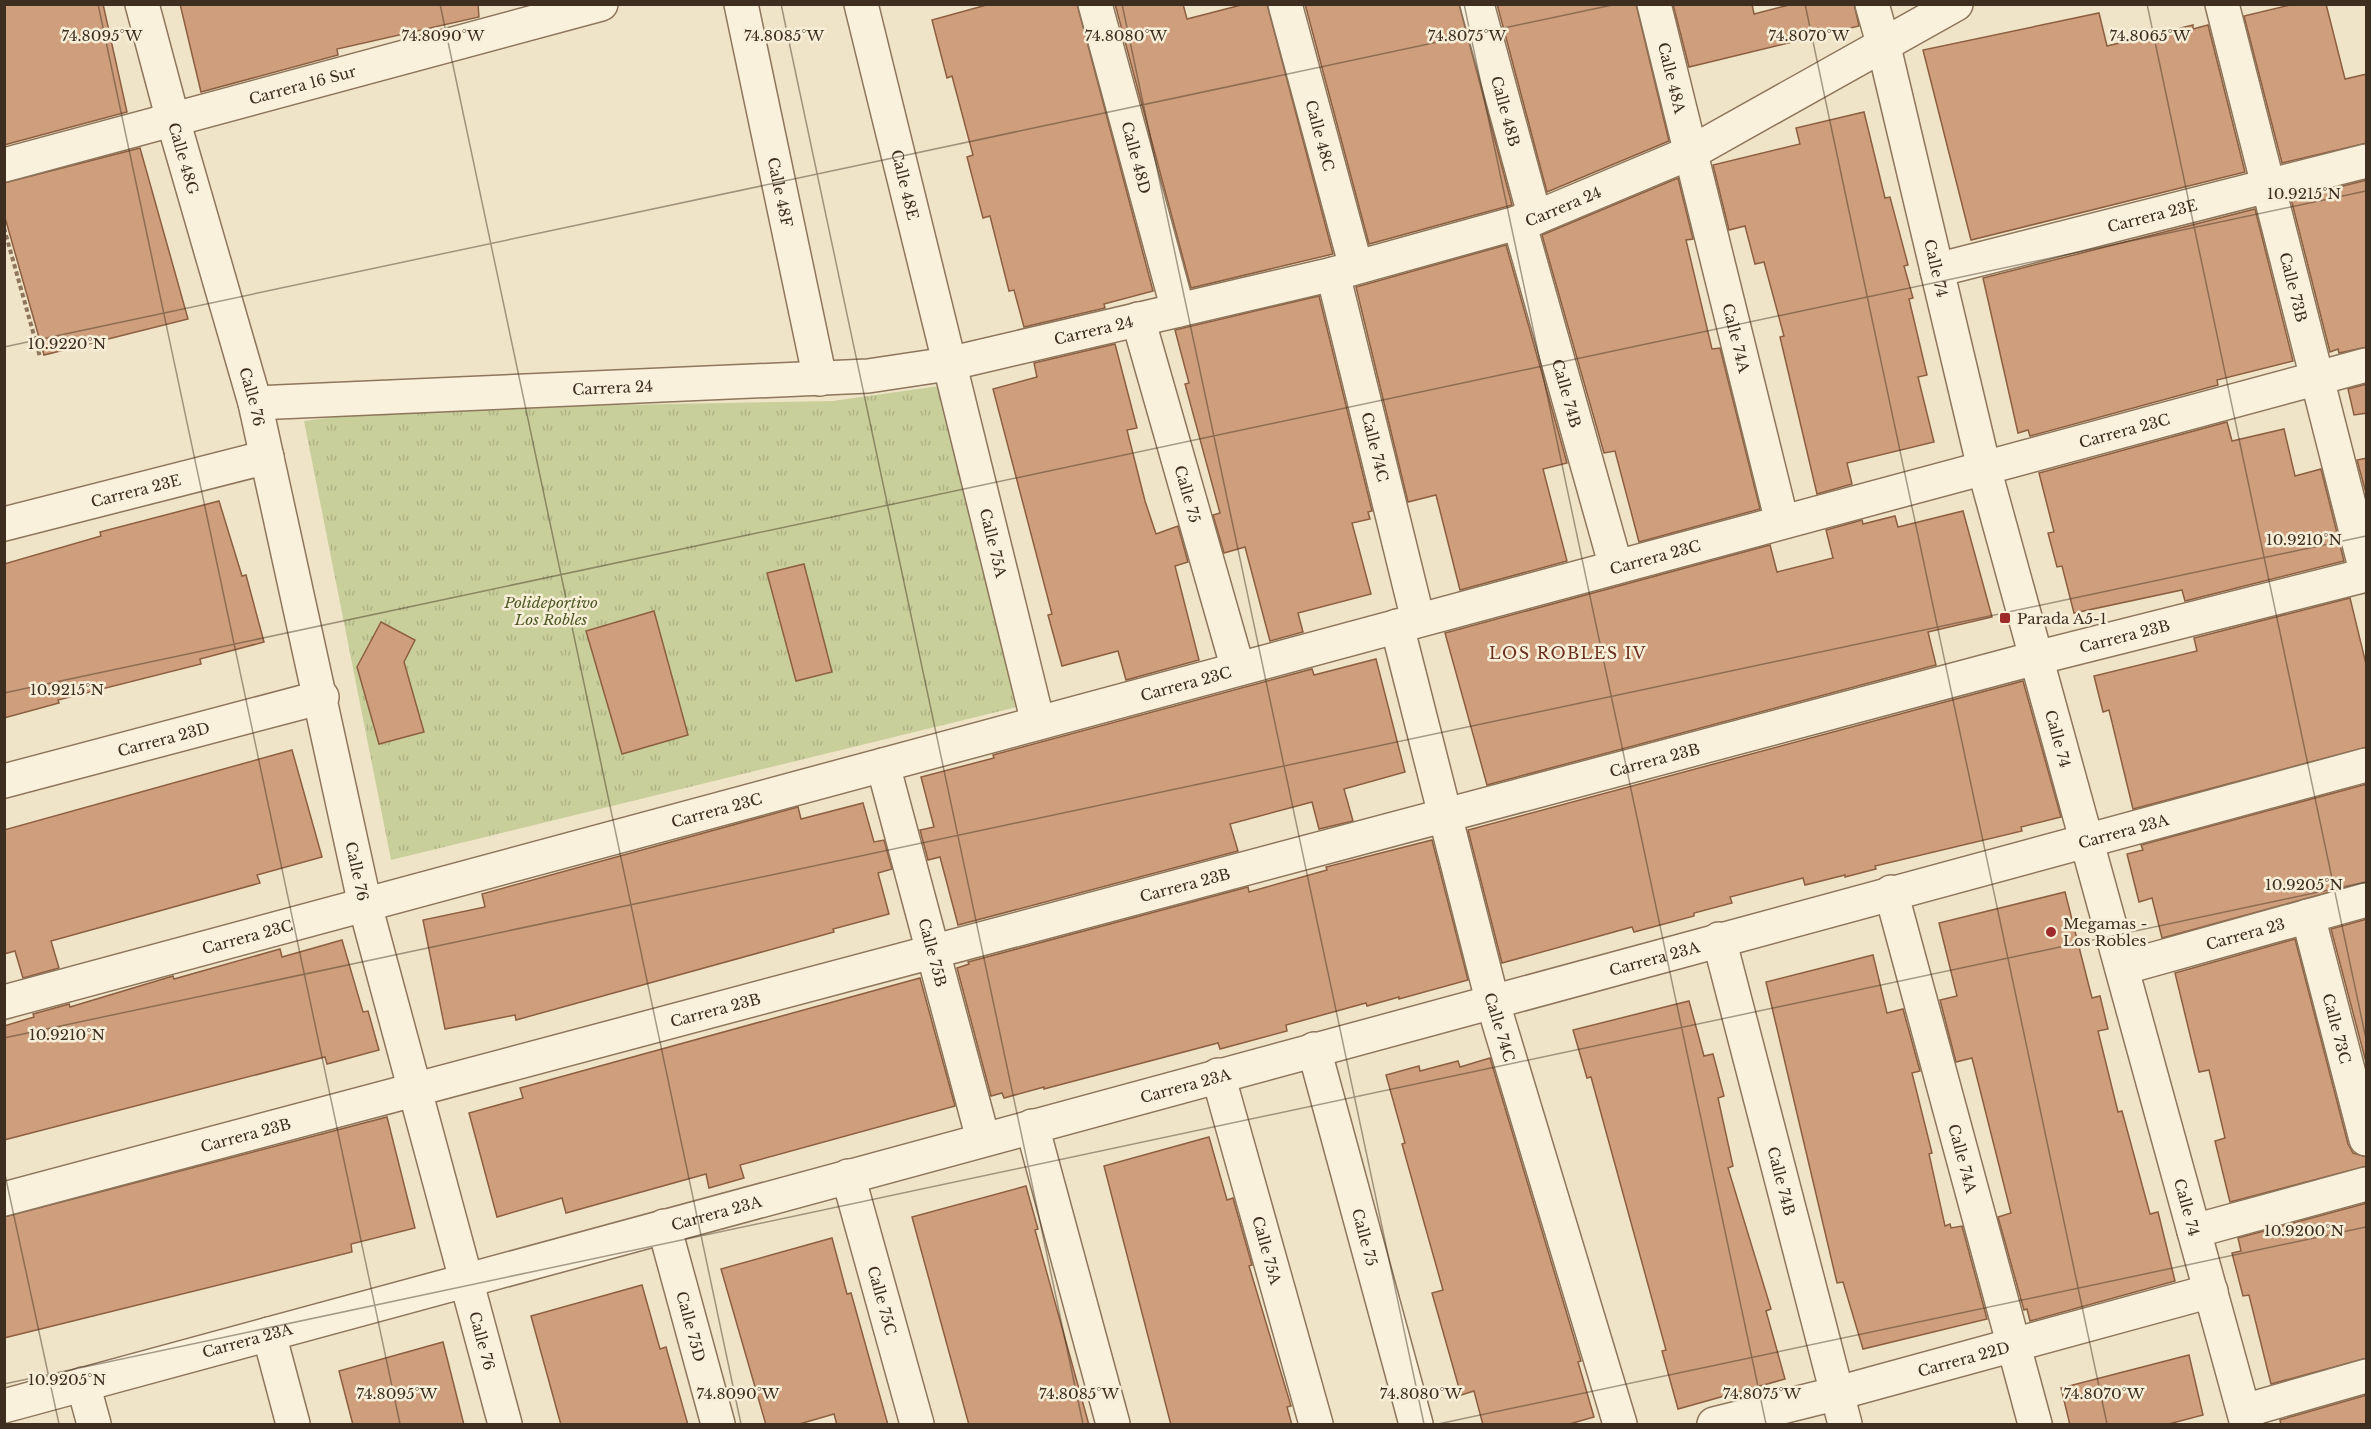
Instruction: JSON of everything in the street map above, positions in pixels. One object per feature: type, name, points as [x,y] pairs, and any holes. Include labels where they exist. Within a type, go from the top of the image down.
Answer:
[{"type":"street","name":"Calle 48G","points":[[142,4],[228,312]]},
{"type":"street","name":"Carrera 16 Sur","points":[[4,165],[600,4]]},
{"type":"street","name":"Calle 48F","points":[[741,4],[820,379]]},
{"type":"street","name":"Calle 48E","points":[[861,4],[948,364]]},
{"type":"street","name":"Calle 48D","points":[[1095,4],[1178,310]]},
{"type":"street","name":"Calle 48C","points":[[1286,4],[1344,270]]},
{"type":"street","name":"Calle 48B","points":[[1477,4],[1527,220]]},
{"type":"street","name":"Calle 48A","points":[[1654,4],[1692,152]]},
{"type":"street","name":"Calle 74","points":[[1872,4],[1884,46],[1983,468],[2245,1418]]},
{"type":"street","name":"Carrera 24","points":[[255,402],[820,379],[868,376],[948,364],[1344,270],[1527,220],[1692,152],[1956,4]]},
{"type":"street","name":"Calle 73B","points":[[2222,4],[2367,573]]},
{"type":"street","name":"Calle 74A","points":[[1692,152],[1782,522]]},
{"type":"street","name":"Carrera 23E","points":[[1937,270],[2367,161]]},
{"type":"street","name":"Calle 74B","points":[[1527,220],[1616,567]]},
{"type":"street","name":"Calle 74C","points":[[1344,270],[1444,816],[1492,1000],[1620,1425]]},
{"type":"street","name":"Calle 76","points":[[228,312],[255,402],[322,697],[365,905],[506,1425]]},
{"type":"street","name":"Calle 75","points":[[1138,319],[1238,669]]},
{"type":"street","name":"Calle 75A","points":[[948,364],[1038,723]]},
{"type":"street","name":"Carrera 23C","points":[[4,1002],[2367,365]]},
{"type":"street","name":"Carrera 23E","points":[[4,524],[267,457]]},
{"type":"street","name":"Carrera 23B","points":[[4,1199],[2036,658],[2367,573]]},
{"type":"street","name":"Carrera 23D","points":[[4,781],[322,697]]},
{"type":"street","name":"Calle 75B","points":[[883,765],[982,1139]]},
{"type":"street","name":"Carrera 23A","points":[[4,1406],[1492,1000],[2367,765]]},
{"type":"street","name":"Calle 74A","points":[[1891,892],[2011,1344],[2035,1425]]},
{"type":"street","name":"Carrera 23","points":[[2122,968],[2367,900]]},
{"type":"street","name":"Calle 73C","points":[[2308,916],[2367,1139]]},
{"type":"street","name":"Calle 74B","points":[[1719,939],[1845,1425]]},
{"type":"street","name":"Calle 75","points":[[1314,1049],[1416,1425]]},
{"type":"street","name":"Calle 75A","points":[[1218,1075],[1316,1425]]},
{"type":"street","points":[[1032,1126],[1113,1425]]},
{"type":"street","name":"Calle 75C","points":[[848,1176],[917,1425]]},
{"type":"street","points":[[2194,1231],[2367,1184]]},
{"type":"street","name":"Calle 75D","points":[[664,1226],[718,1425]]},
{"type":"street","name":"Carrera 22D","points":[[1714,1425],[2211,1290]]},
{"type":"street","points":[[269,1334],[293,1425]]},
{"type":"street","points":[[2245,1418],[2367,1376]]},
{"type":"street","points":[[83,1384],[94,1425]]},
{"type":"path","points":[[4,228],[40,357]]},
{"type":"green space","name":"Polideportivo Los Robles","points":[[939,386],[1021,706],[391,860],[304,421],[395,409],[833,401]]},
{"type":"building","points":[[4,4],[103,4],[127,112],[4,145]]},
{"type":"building","points":[[180,4],[478,4],[479,17],[337,49],[338,55],[201,92]]},
{"type":"building","points":[[990,4],[1077,4],[1153,291],[1104,304],[1105,308],[1024,327],[1014,290],[1009,291],[990,216],[983,218],[967,157],[973,155],[952,76],[947,78],[932,20]]},
{"type":"building","points":[[1115,4],[1183,4],[1187,19],[1245,4],[1267,4],[1333,254],[1191,288]]},
{"type":"building","points":[[1305,4],[1459,4],[1512,205],[1369,244]]},
{"type":"building","points":[[1497,4],[1636,4],[1669,141],[1547,192]]},
{"type":"building","points":[[1673,4],[1752,4],[1754,14],[1793,4],[1854,4],[1859,26],[1689,67]]},
{"type":"building","points":[[2294,4],[2326,4],[2345,79],[2367,74],[2367,143],[2282,163],[2244,16]]},
{"type":"building","points":[[2099,13],[2107,46],[2193,25],[2193,29],[2208,25],[2245,172],[1971,240],[1923,50]]},
{"type":"building","points":[[1864,112],[1885,198],[1890,197],[1908,265],[1904,266],[1913,298],[1909,299],[1927,375],[1918,377],[1934,442],[1847,463],[1852,484],[1817,494],[1780,337],[1784,336],[1764,262],[1755,264],[1745,226],[1729,230],[1713,165],[1800,144],[1796,128]]},
{"type":"building","points":[[140,148],[188,319],[44,355],[4,214],[4,183]]},
{"type":"building","points":[[1678,178],[1693,239],[1686,240],[1712,349],[1720,348],[1760,509],[1639,542],[1615,451],[1604,453],[1542,235]]},
{"type":"building","points":[[2367,180],[2367,347],[2339,353],[2338,349],[2330,352],[2291,199]]},
{"type":"building","points":[[2255,209],[2293,361],[2217,380],[2218,385],[2030,436],[2028,430],[2018,433],[1983,278]]},
{"type":"building","points":[[1506,245],[1567,463],[1543,469],[1567,561],[1460,590],[1436,495],[1408,502],[1356,287]]},
{"type":"building","points":[[1319,296],[1372,511],[1368,512],[1370,519],[1352,523],[1371,594],[1298,613],[1303,632],[1270,641],[1245,547],[1224,553],[1213,515],[1220,513],[1185,384],[1189,383],[1175,330]]},
{"type":"building","points":[[1115,344],[1137,428],[1127,430],[1156,534],[1178,526],[1188,562],[1175,566],[1199,660],[1126,680],[1118,651],[1062,666],[1048,615],[1052,614],[993,389],[1037,377],[1034,363]]},
{"type":"building","points":[[2367,384],[2367,413],[2354,415],[2348,389]]},
{"type":"building","points":[[2227,422],[2232,441],[2284,429],[2295,476],[2321,469],[2344,561],[2185,601],[2182,590],[2074,613],[2062,566],[2057,567],[2048,533],[2054,532],[2039,473]]},
{"type":"building","points":[[2367,458],[2367,497],[2357,460]]},
{"type":"building","points":[[219,501],[242,576],[246,575],[264,642],[200,659],[201,664],[58,700],[59,703],[4,718],[4,564],[101,536],[100,532]]},
{"type":"building","points":[[1963,511],[1992,617],[1928,632],[1936,665],[1487,785],[1445,633],[1770,545],[1777,572],[1833,558],[1826,530],[1862,520],[1863,524],[1895,516],[1898,527]]},
{"type":"building","points":[[804,564],[832,672],[796,681],[767,573]]},
{"type":"building","points":[[2350,598],[2367,668],[2367,747],[2133,809],[2109,710],[2103,712],[2094,676],[2197,651],[2194,638]]},
{"type":"building","points":[[654,611],[688,735],[622,754],[586,631]]},
{"type":"building","points":[[381,622],[415,640],[404,662],[424,732],[379,744],[357,667]]},
{"type":"building","points":[[1376,659],[1405,772],[1344,789],[1353,821],[1319,829],[1312,802],[1230,824],[1238,851],[958,925],[940,857],[928,860],[920,830],[934,827],[921,777],[994,758],[993,755],[1312,669],[1314,675]]},
{"type":"building","points":[[2023,681],[2061,817],[2021,827],[2022,831],[1875,866],[1876,869],[1845,877],[1845,875],[1805,885],[1803,878],[1730,897],[1732,903],[1694,913],[1694,916],[1634,932],[1632,927],[1502,963],[1468,830]]},
{"type":"building","points":[[292,750],[322,857],[257,875],[260,883],[51,941],[59,968],[23,978],[15,951],[4,954],[4,830]]},
{"type":"building","points":[[2367,784],[2367,882],[2162,938],[2152,898],[2139,902],[2127,854],[2143,850],[2141,845]]},
{"type":"building","points":[[863,803],[874,842],[884,840],[892,869],[878,873],[889,914],[833,929],[834,932],[516,1020],[515,1015],[445,1029],[423,920],[485,907],[482,894],[798,807],[801,819]]},
{"type":"building","points":[[1432,840],[1468,980],[1399,999],[1399,997],[1367,1006],[1366,1003],[1286,1025],[1287,1031],[1220,1049],[1218,1043],[1044,1089],[1044,1087],[1004,1098],[1002,1093],[991,1096],[957,968],[969,964],[968,962],[1248,887],[1249,892],[1327,870],[1326,867]]},
{"type":"building","points":[[2065,892],[2092,998],[2100,996],[2108,1029],[2098,1031],[2118,1112],[2122,1111],[2150,1214],[2158,1212],[2175,1281],[2030,1321],[2027,1309],[2024,1310],[1998,1217],[2011,1213],[1972,1058],[1956,1062],[1940,1000],[1957,996],[1939,923]]},
{"type":"building","points":[[2367,919],[2367,1066],[2331,929]]},
{"type":"building","points":[[2295,939],[2348,1144],[2353,1153],[2367,1157],[2367,1166],[2230,1202],[2215,1141],[2225,1138],[2209,1070],[2199,1072],[2175,973]]},
{"type":"building","points":[[342,940],[363,1012],[368,1011],[379,1050],[327,1064],[325,1057],[4,1140],[4,1026],[34,1017],[33,1014],[69,1004],[70,1007],[173,976],[174,979],[280,949],[282,957]]},
{"type":"building","points":[[1873,955],[1887,1013],[1903,1009],[1920,1071],[1912,1073],[1932,1153],[1929,1154],[1945,1226],[1950,1224],[1951,1228],[1962,1226],[1987,1319],[1863,1349],[1843,1282],[1837,1283],[1766,982]]},
{"type":"building","points":[[920,978],[955,1106],[740,1165],[744,1178],[709,1188],[706,1174],[566,1213],[562,1198],[497,1217],[469,1113],[523,1098],[520,1088]]},
{"type":"building","points":[[1689,1001],[1704,1056],[1713,1054],[1724,1096],[1718,1098],[1733,1166],[1728,1168],[1771,1309],[1766,1311],[1785,1379],[1678,1409],[1662,1351],[1666,1350],[1591,1077],[1587,1078],[1573,1030]]},
{"type":"building","points":[[1490,1058],[1581,1361],[1578,1362],[1594,1417],[1566,1425],[1483,1425],[1474,1391],[1461,1395],[1432,1293],[1443,1290],[1402,1144],[1405,1143],[1386,1075],[1419,1066],[1420,1071],[1458,1061],[1460,1067]]},
{"type":"building","points":[[387,1117],[415,1228],[351,1244],[352,1252],[4,1338],[4,1217]]},
{"type":"building","points":[[1209,1137],[1227,1200],[1233,1198],[1252,1265],[1249,1266],[1291,1406],[1287,1407],[1292,1425],[1171,1425],[1104,1166]]},
{"type":"building","points":[[1026,1186],[1038,1229],[1035,1230],[1089,1425],[969,1425],[912,1217]]},
{"type":"building","points":[[2367,1203],[2367,1358],[2271,1384],[2249,1295],[2243,1296],[2232,1253],[2241,1251],[2238,1238]]},
{"type":"building","points":[[832,1238],[847,1294],[851,1293],[888,1425],[837,1425],[834,1414],[796,1425],[766,1425],[721,1269]]},
{"type":"building","points":[[642,1285],[660,1349],[666,1347],[688,1425],[561,1425],[531,1316]]},
{"type":"building","points":[[443,1342],[464,1425],[353,1425],[339,1371]]},
{"type":"building","points":[[2189,1355],[2203,1415],[2165,1425],[2070,1425],[2061,1388]]},
{"type":"building","points":[[2367,1395],[2367,1425],[2281,1425],[2280,1420]]},
{"type":"place","name":"Parada A5-1","points":[[2005,618]]},
{"type":"place","name":"Megamas - Los Robles","points":[[2051,932]]},
{"type":"district","name":"LOS ROBLES IV","points":[[1568,653]]}]
